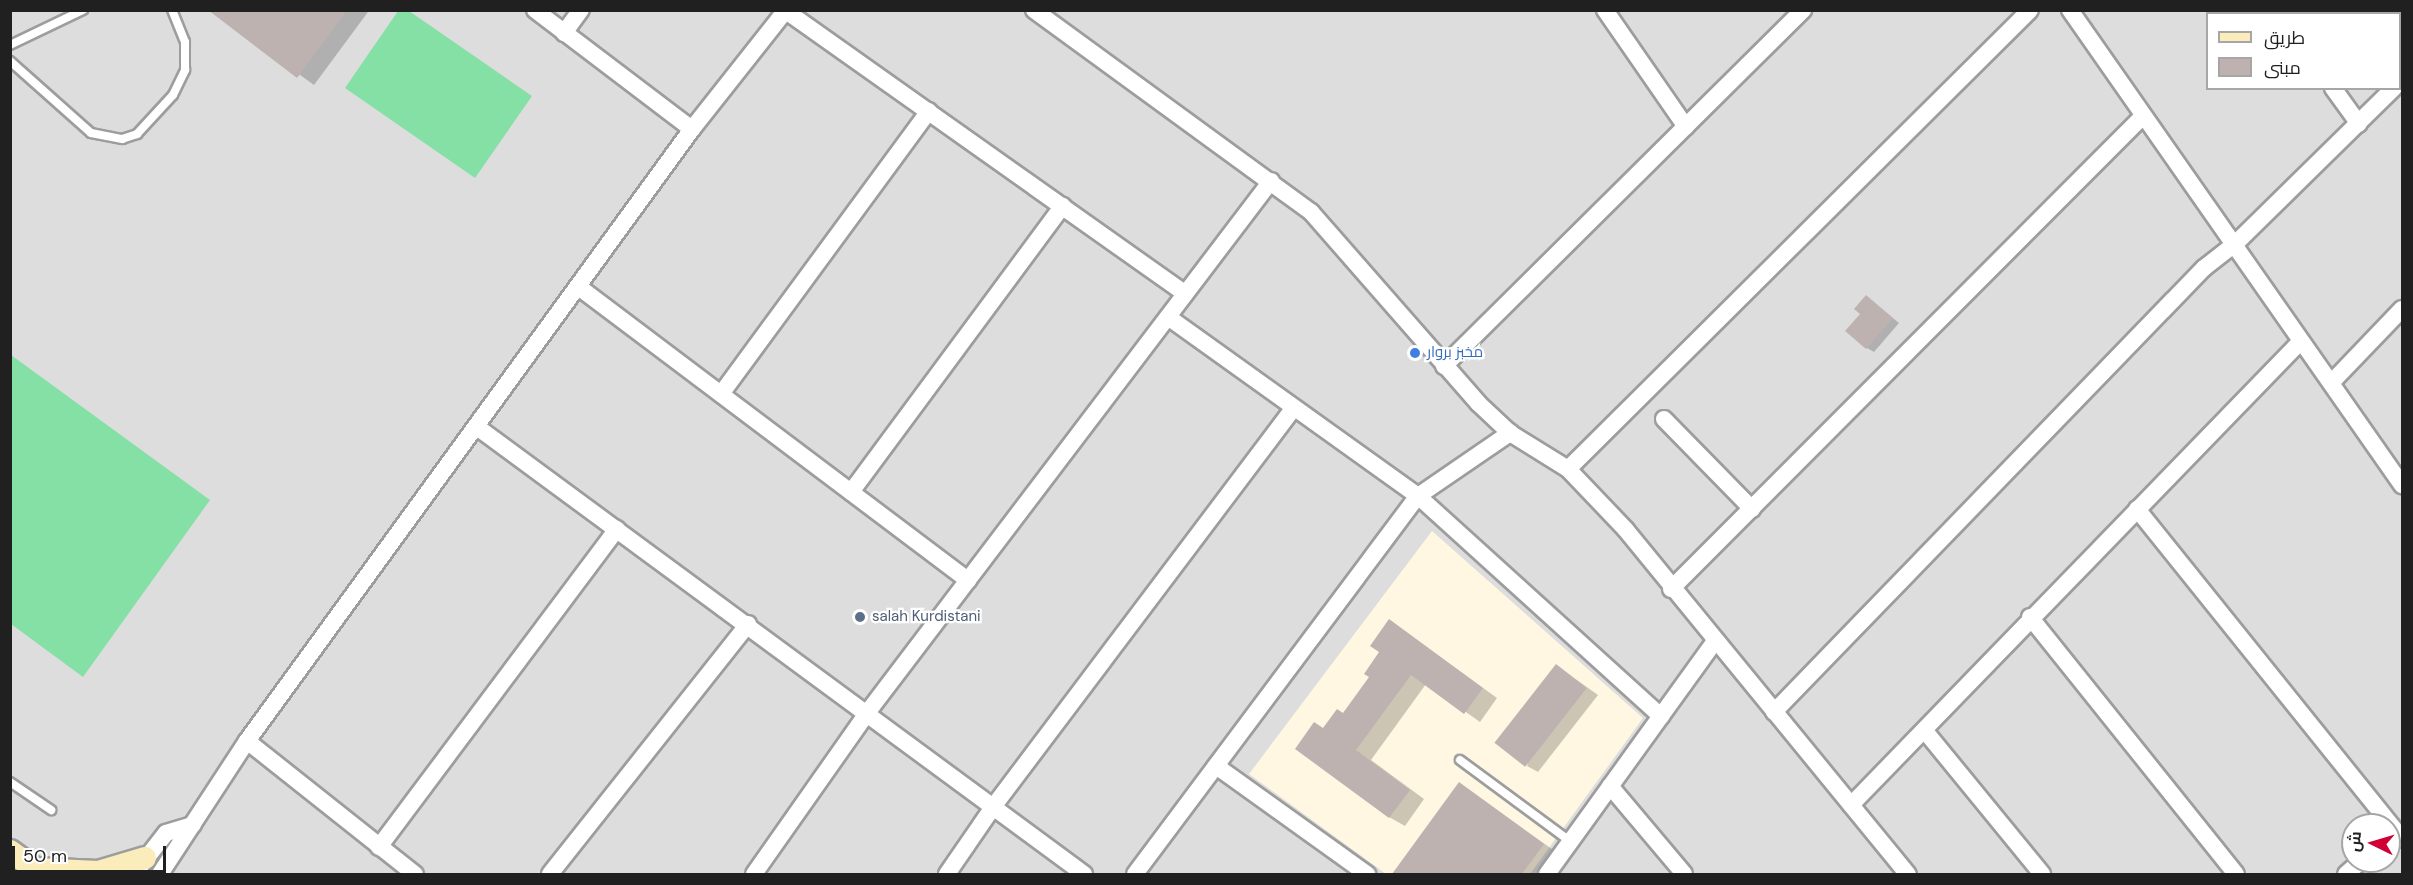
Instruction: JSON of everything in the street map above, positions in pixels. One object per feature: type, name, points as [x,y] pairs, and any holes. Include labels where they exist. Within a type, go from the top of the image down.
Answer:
[{"type":"main road","points":[[10,851],[38,872],[146,869]]},
{"type":"street","points":[[535,10],[692,129]]},
{"type":"street","points":[[564,33],[581,10]]},
{"type":"street","points":[[1034,10],[1311,212],[1444,366],[1510,433],[1568,469],[1626,530],[1671,589],[1908,874]]},
{"type":"street","points":[[1605,10],[1686,127]]},
{"type":"street","points":[[1444,366],[1803,10]]},
{"type":"street","points":[[1568,469],[2030,10]]},
{"type":"street","points":[[2070,10],[2142,117],[2235,244],[2300,342],[2403,485]]},
{"type":"street","points":[[146,869],[165,833],[193,825],[247,741],[580,288],[692,129],[786,11],[1185,293]]},
{"type":"street","points":[[2334,90],[2358,124]]},
{"type":"street","points":[[1774,712],[2204,268],[2235,244],[2392,90]]},
{"type":"street","points":[[721,394],[929,111]]},
{"type":"street","points":[[1671,589],[2142,117]]},
{"type":"street","points":[[754,874],[867,713],[1271,181]]},
{"type":"street","points":[[851,492],[1063,206]]},
{"type":"street","points":[[580,288],[968,580]]},
{"type":"street","points":[[2331,383],[2403,309]]},
{"type":"street","points":[[1168,317],[1418,496],[1661,716]]},
{"type":"street","points":[[1851,805],[1925,731],[2030,617],[2300,342]]},
{"type":"street","points":[[947,874],[993,807],[1294,408]]},
{"type":"street","points":[[1664,419],[1752,508]]},
{"type":"street","points":[[477,427],[748,624],[1084,874]]},
{"type":"street","points":[[1135,874],[1418,496],[1510,433]]},
{"type":"street","points":[[2137,509],[2378,813]]},
{"type":"street","points":[[379,847],[617,529]]},
{"type":"street","points":[[2030,617],[2236,874]]},
{"type":"street","points":[[550,874],[748,624]]},
{"type":"street","points":[[1546,874],[1715,641]]},
{"type":"street","points":[[1925,731],[2042,874]]},
{"type":"street","points":[[247,741],[416,874]]},
{"type":"street","points":[[1216,766],[1367,874]]},
{"type":"street","points":[[1610,786],[1684,874]]},
{"type":"lane","points":[[10,45],[83,10]]},
{"type":"lane","points":[[10,61],[91,133],[122,139],[150,124],[180,83],[185,70],[185,42],[172,10]]},
{"type":"lane","points":[[1460,760],[1570,842]]},
{"type":"lane","points":[[10,782],[51,810]]},
{"type":"shaded area","points":[[11,11],[2402,11],[2402,874],[11,874]]},
{"type":"shaded area","points":[[1432,531],[1643,718],[1530,874],[1386,874],[1249,774]]},
{"type":"green space","points":[[398,11],[409,11],[532,96],[475,178],[345,88]]},
{"type":"green space","points":[[11,355],[210,500],[83,677],[11,624]]},
{"type":"building","points":[[208,10],[347,10],[297,78]]},
{"type":"building","points":[[1866,295],[1893,318],[1866,349],[1845,331],[1860,314],[1854,309]]},
{"type":"building","points":[[1389,619],[1483,688],[1464,714],[1411,675],[1356,750],[1410,790],[1389,818],[1295,749],[1314,722],[1323,728],[1337,709],[1343,713],[1369,677],[1364,674],[1379,652],[1370,646]]},
{"type":"building","points":[[1556,664],[1587,688],[1525,767],[1494,743]]},
{"type":"building","points":[[1459,782],[1544,844],[1522,874],[1392,874]]},
{"type":"place","name":"مخبز بروار","points":[[1415,353]]},
{"type":"place","name":"salah Kurdistani","points":[[860,617]]}]
